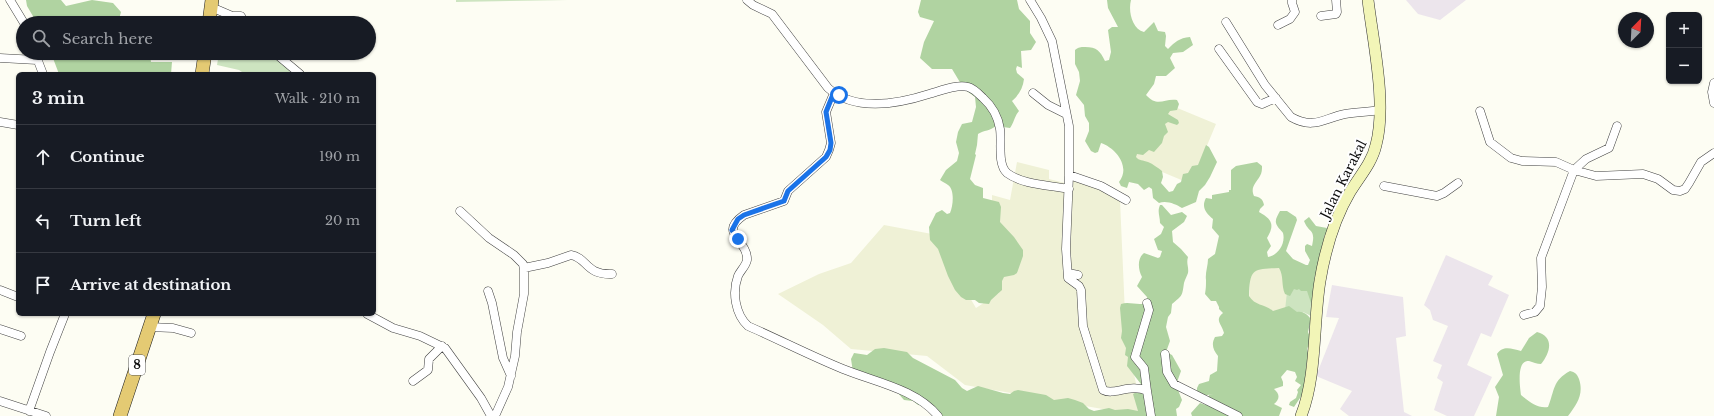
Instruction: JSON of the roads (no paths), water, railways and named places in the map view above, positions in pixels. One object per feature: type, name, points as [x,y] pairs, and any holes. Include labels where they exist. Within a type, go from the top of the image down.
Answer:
[{"type":"highway","points":[[210,16],[212,3]]},
{"type":"highway","points":[[202,72],[204,60]]},
{"type":"highway","name":"8","points":[[120,416],[153,316]]},
{"type":"main road","name":"Jalan Karakal","points":[[1301,416],[1308,391],[1320,282],[1330,237],[1343,204],[1374,154],[1379,134],[1380,110],[1378,79],[1368,0]]},
{"type":"street","points":[[10,0],[20,16]]},
{"type":"street","points":[[747,0],[772,14],[823,82],[834,92],[862,103],[897,103],[956,87],[969,87],[988,102],[997,116],[1000,130],[1002,163],[1006,171],[1016,178],[1026,182],[1069,189]]},
{"type":"street","points":[[1030,0],[1052,40],[1069,126],[1069,189],[1066,249],[1068,274],[1070,280],[1079,286],[1081,290],[1083,326],[1103,390],[1108,392],[1134,387],[1147,391]]},
{"type":"street","points":[[1278,24],[1294,15],[1295,12],[1292,0]]},
{"type":"street","points":[[1321,16],[1336,14],[1338,12],[1336,0]]},
{"type":"street","points":[[212,3],[232,16]]},
{"type":"street","points":[[1226,22],[1265,86],[1291,117],[1305,123],[1321,123],[1345,114],[1380,110]]},
{"type":"street","points":[[1220,49],[1257,102],[1262,104],[1276,98]]},
{"type":"street","points":[[0,58],[16,57]]},
{"type":"street","points":[[38,60],[42,72]]},
{"type":"street","points":[[283,60],[298,72]]},
{"type":"street","points":[[1714,83],[1712,92],[1714,103]]},
{"type":"street","points":[[834,92],[826,112],[831,143],[826,157],[788,191],[784,201],[744,215],[733,226],[733,232],[745,251],[747,259],[738,278],[735,290],[735,300],[739,315],[744,322],[756,329],[843,369],[907,393],[929,405],[938,416]]},
{"type":"street","points":[[1033,93],[1048,105],[1066,114]]},
{"type":"street","points":[[1480,112],[1490,142],[1512,158],[1522,162],[1556,162],[1574,170],[1596,176],[1643,174],[1658,179],[1673,190],[1680,191],[1685,189],[1701,162],[1714,153]]},
{"type":"street","points":[[0,122],[16,125]]},
{"type":"street","points":[[1524,315],[1535,312],[1540,306],[1542,287],[1541,258],[1574,170],[1586,159],[1609,148],[1617,126]]},
{"type":"street","points":[[1069,175],[1101,186],[1126,200]]},
{"type":"street","points":[[1384,186],[1437,196],[1458,184]]},
{"type":"street","points":[[460,211],[489,238],[514,255],[523,264],[524,268],[524,294],[517,332],[515,356],[511,376],[495,416]]},
{"type":"street","points":[[524,268],[575,255],[593,271],[600,274],[612,274]]},
{"type":"street","points":[[1068,274],[1078,274]]},
{"type":"street","points":[[0,290],[16,296]]},
{"type":"street","points":[[488,291],[504,358],[511,376]]},
{"type":"street","points":[[1147,304],[1149,310],[1134,357],[1144,368],[1151,416]]},
{"type":"street","points":[[30,411],[63,316]]},
{"type":"street","points":[[371,316],[393,328],[420,336],[442,346],[453,358],[484,402],[491,416]]},
{"type":"street","points":[[149,327],[173,328],[191,333]]},
{"type":"street","points":[[0,329],[21,336]]},
{"type":"street","points":[[413,381],[428,370],[429,359],[442,346]]},
{"type":"street","points":[[1165,354],[1168,372],[1174,384],[1238,416]]},
{"type":"street","points":[[0,401],[46,416]]}]
